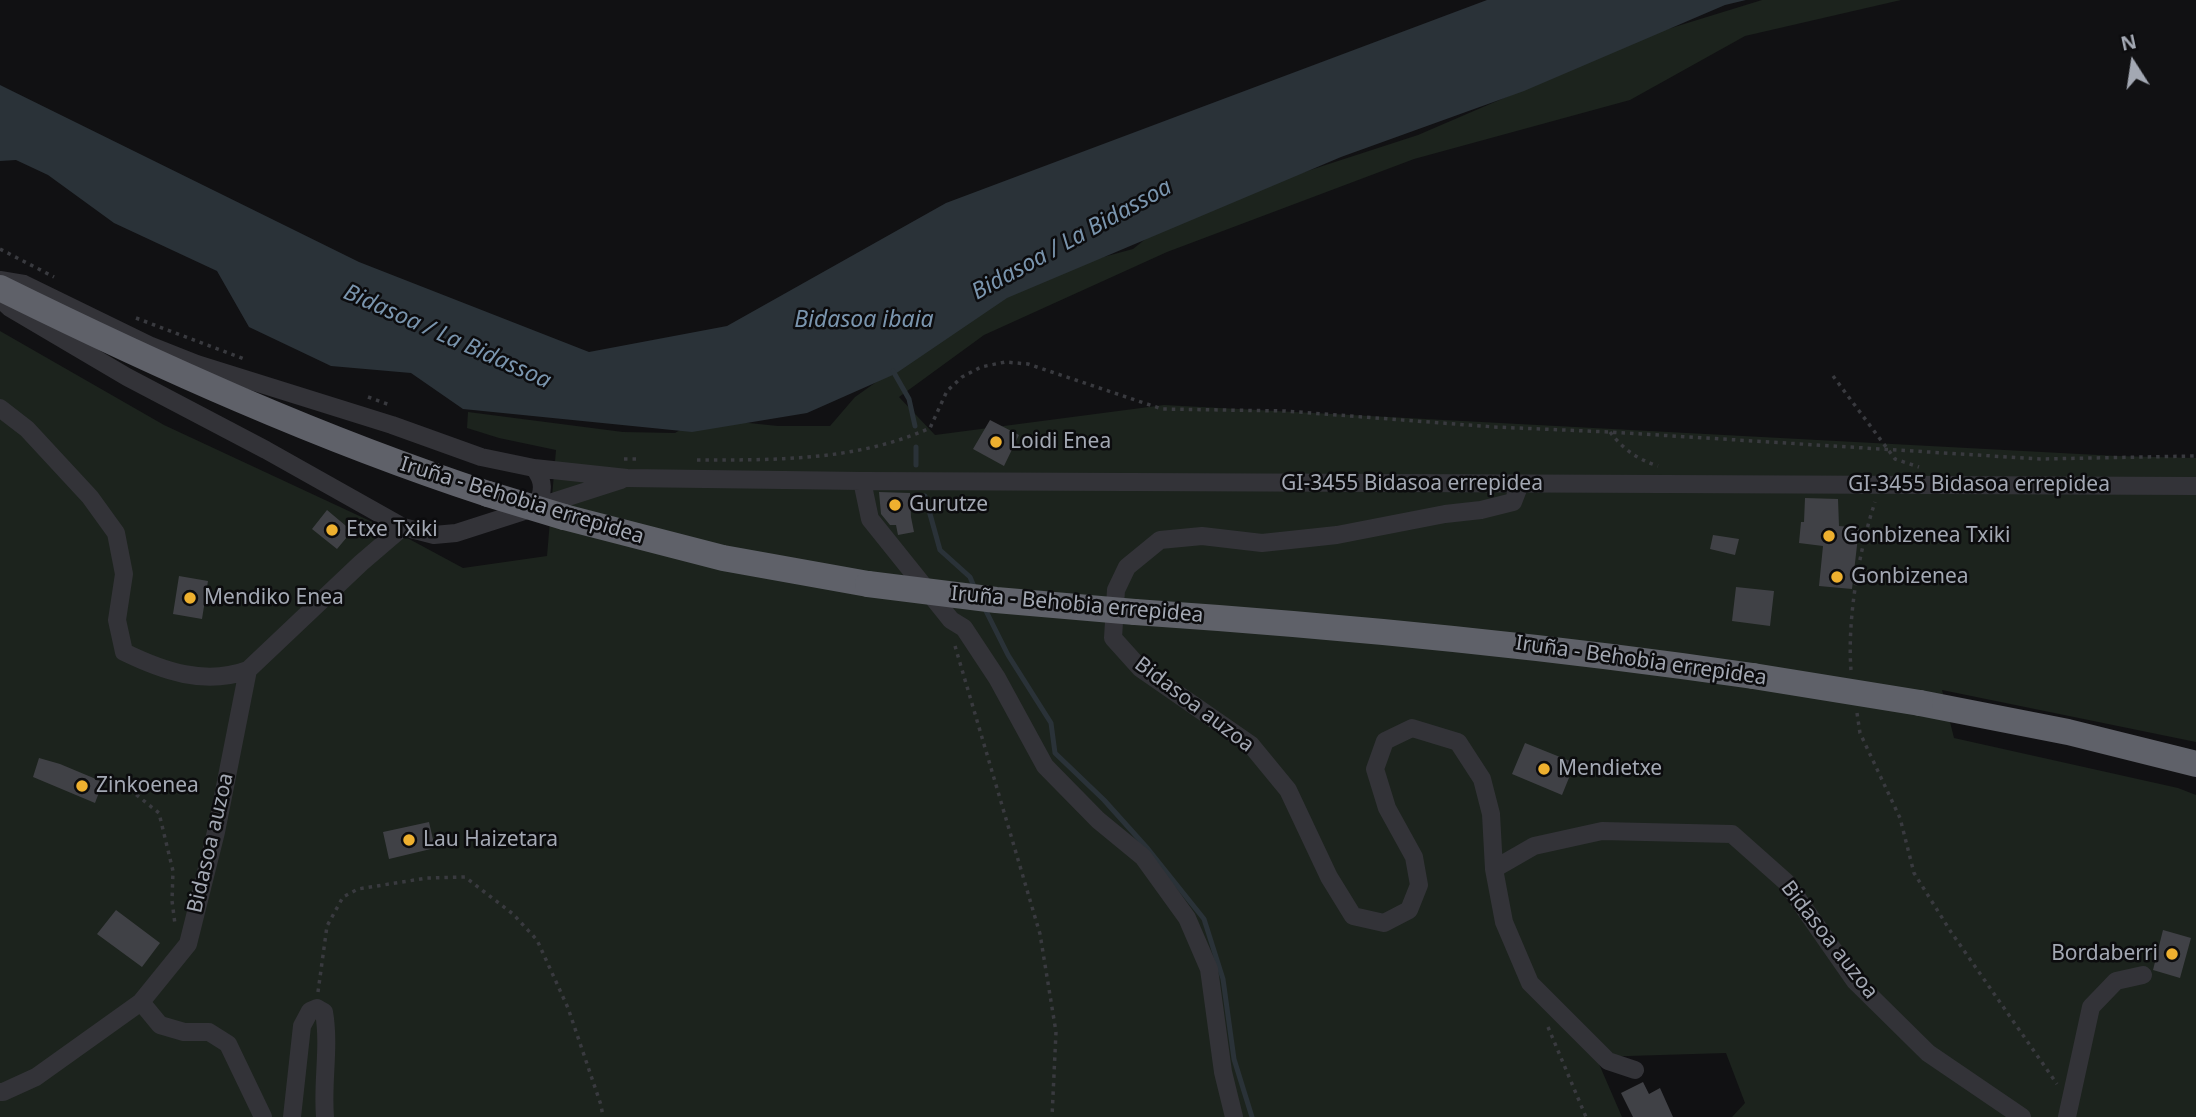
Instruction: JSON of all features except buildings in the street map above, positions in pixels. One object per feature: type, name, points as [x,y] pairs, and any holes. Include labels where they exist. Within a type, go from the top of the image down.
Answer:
[{"type":"highway","name":"Iruña - Behobia errepidea","points":[[0,288],[99,336],[376,456],[564,517],[723,558],[868,584],[996,600],[1462,638],[1752,676],[1920,703],[2068,732],[2196,764]]},
{"type":"street","points":[[0,280],[24,284],[149,345],[197,364],[392,425],[481,457],[534,468],[628,478]]},
{"type":"street","points":[[0,299],[10,308],[127,377],[266,450],[403,527],[434,535],[456,533],[628,478]]},
{"type":"street","points":[[0,408],[27,429],[90,496],[116,533],[124,574],[117,620],[124,652],[152,666],[200,677],[231,676],[248,670],[403,527]]},
{"type":"street","points":[[534,468],[542,481],[537,507]]},
{"type":"street","name":"GI-3455 Bidasoa errepidea","points":[[628,478],[2196,486]]},
{"type":"street","points":[[862,481],[870,519],[951,620],[964,628],[990,668],[1045,766],[1098,820],[1143,857],[1187,918],[1209,969],[1223,1072],[1234,1117]]},
{"type":"street","name":"Bidasoa auzoa","points":[[1520,484],[1513,502],[1337,535],[1262,542],[1202,536],[1160,540],[1127,567],[1116,590],[1113,638],[1140,668],[1251,745],[1288,790],[1329,877],[1353,916],[1384,923],[1409,910],[1419,885],[1414,857],[1387,808],[1375,769],[1385,741],[1412,728],[1458,741],[1482,779],[1491,814],[1494,869],[1504,922],[1530,983],[1608,1061],[1635,1070]]},
{"type":"street","name":"Bidasoa auzoa","points":[[1,1093],[36,1077],[141,1002],[188,944],[216,832],[248,670]]},
{"type":"street","name":"Bidasoa auzoa","points":[[1494,869],[1534,846],[1602,831],[1732,834],[1786,882],[1855,981],[1928,1053],[2022,1117]]},
{"type":"street","points":[[2069,1110],[2091,1007],[2116,981],[2143,975]]},
{"type":"street","points":[[141,1002],[160,1025],[184,1032],[209,1032],[228,1044],[263,1117]]},
{"type":"street","points":[[292,1117],[302,1026],[310,1011],[317,1008],[324,1012],[327,1031],[323,1097],[325,1117]]},
{"type":"path","points":[[0,249],[61,281]]},
{"type":"path","points":[[131,316],[256,363]]},
{"type":"path","points":[[692,460],[773,460],[827,455],[892,442],[930,428],[947,391],[962,377],[981,367],[1005,362],[1040,367],[1162,410],[1286,411],[1494,427],[2040,459],[2196,456]]},
{"type":"path","points":[[1833,376],[1895,459],[1931,471],[1955,485]]},
{"type":"path","points":[[357,394],[395,407]]},
{"type":"path","points":[[1610,432],[1623,448],[1640,460],[1663,468]]},
{"type":"path","points":[[615,459],[653,459]]},
{"type":"path","points":[[1852,680],[1852,615],[1867,526],[1882,484]]},
{"type":"path","points":[[951,620],[948,624],[1040,934],[1056,1032],[1052,1117]]},
{"type":"path","points":[[1856,706],[1860,733],[1900,818],[1914,873],[2069,1110]]},
{"type":"path","points":[[123,784],[159,813],[173,871],[174,923],[188,944]]},
{"type":"path","points":[[317,1008],[327,926],[343,897],[358,889],[427,878],[465,877],[513,914],[537,940],[568,1008],[603,1117]]},
{"type":"path","points":[[1545,1021],[1586,1117]]},
{"type":"shaded area","points":[[1762,0],[1901,0],[1745,36],[1630,100],[1414,159],[1167,252],[984,335],[899,397],[935,435],[1164,405],[2196,458],[2196,742],[1942,690],[1954,738],[2178,788],[2196,795],[2196,1117],[1732,1117],[1745,1103],[1726,1053],[1596,1057],[1622,1117],[0,1117],[0,331],[164,425],[411,540],[463,568],[547,556],[556,450],[467,428],[468,412],[623,432],[675,433],[700,418],[778,426],[830,426],[855,397],[937,339],[1037,275],[1133,249],[1178,213],[1418,135],[1655,33]]},
{"type":"water","name":"Bidasoa ibaia","points":[[1487,0],[1746,0],[1725,5],[1524,91],[1341,157],[1007,298],[895,374],[807,413],[692,432],[463,409],[411,373],[331,366],[249,327],[217,271],[114,223],[48,175],[16,160],[0,161],[0,85],[359,262],[589,352],[727,326],[946,203]]},
{"type":"waterway","points":[[893,371],[909,399],[915,426]]},
{"type":"waterway","points":[[916,447],[916,465]]},
{"type":"waterway","points":[[925,496],[940,550],[970,577],[975,589]]},
{"type":"waterway","points":[[984,607],[1008,655],[1051,723],[1055,753],[1104,800],[1148,849],[1204,919],[1223,979],[1234,1059],[1252,1117]]},
{"type":"place","name":"Loidi Enea","points":[[996,442]]},
{"type":"place","name":"Gurutze","points":[[895,505]]},
{"type":"place","name":"Etxe Txiki","points":[[332,530]]},
{"type":"place","name":"Gonbizenea Txiki","points":[[1829,536]]},
{"type":"place","name":"Gonbizenea","points":[[1837,577]]},
{"type":"place","name":"Mendiko Enea","points":[[190,598]]},
{"type":"place","name":"Mendietxe","points":[[1544,769]]},
{"type":"place","name":"Zinkoenea","points":[[82,786]]},
{"type":"place","name":"Lau Haizetara","points":[[409,840]]},
{"type":"place","name":"Bordaberri","points":[[2172,954]]},
{"type":"water label","name":"Bidasoa / La Bidassoa","points":[[1072,240]]},
{"type":"water label","name":"Bidasoa / La Bidassoa","points":[[447,337]]}]
